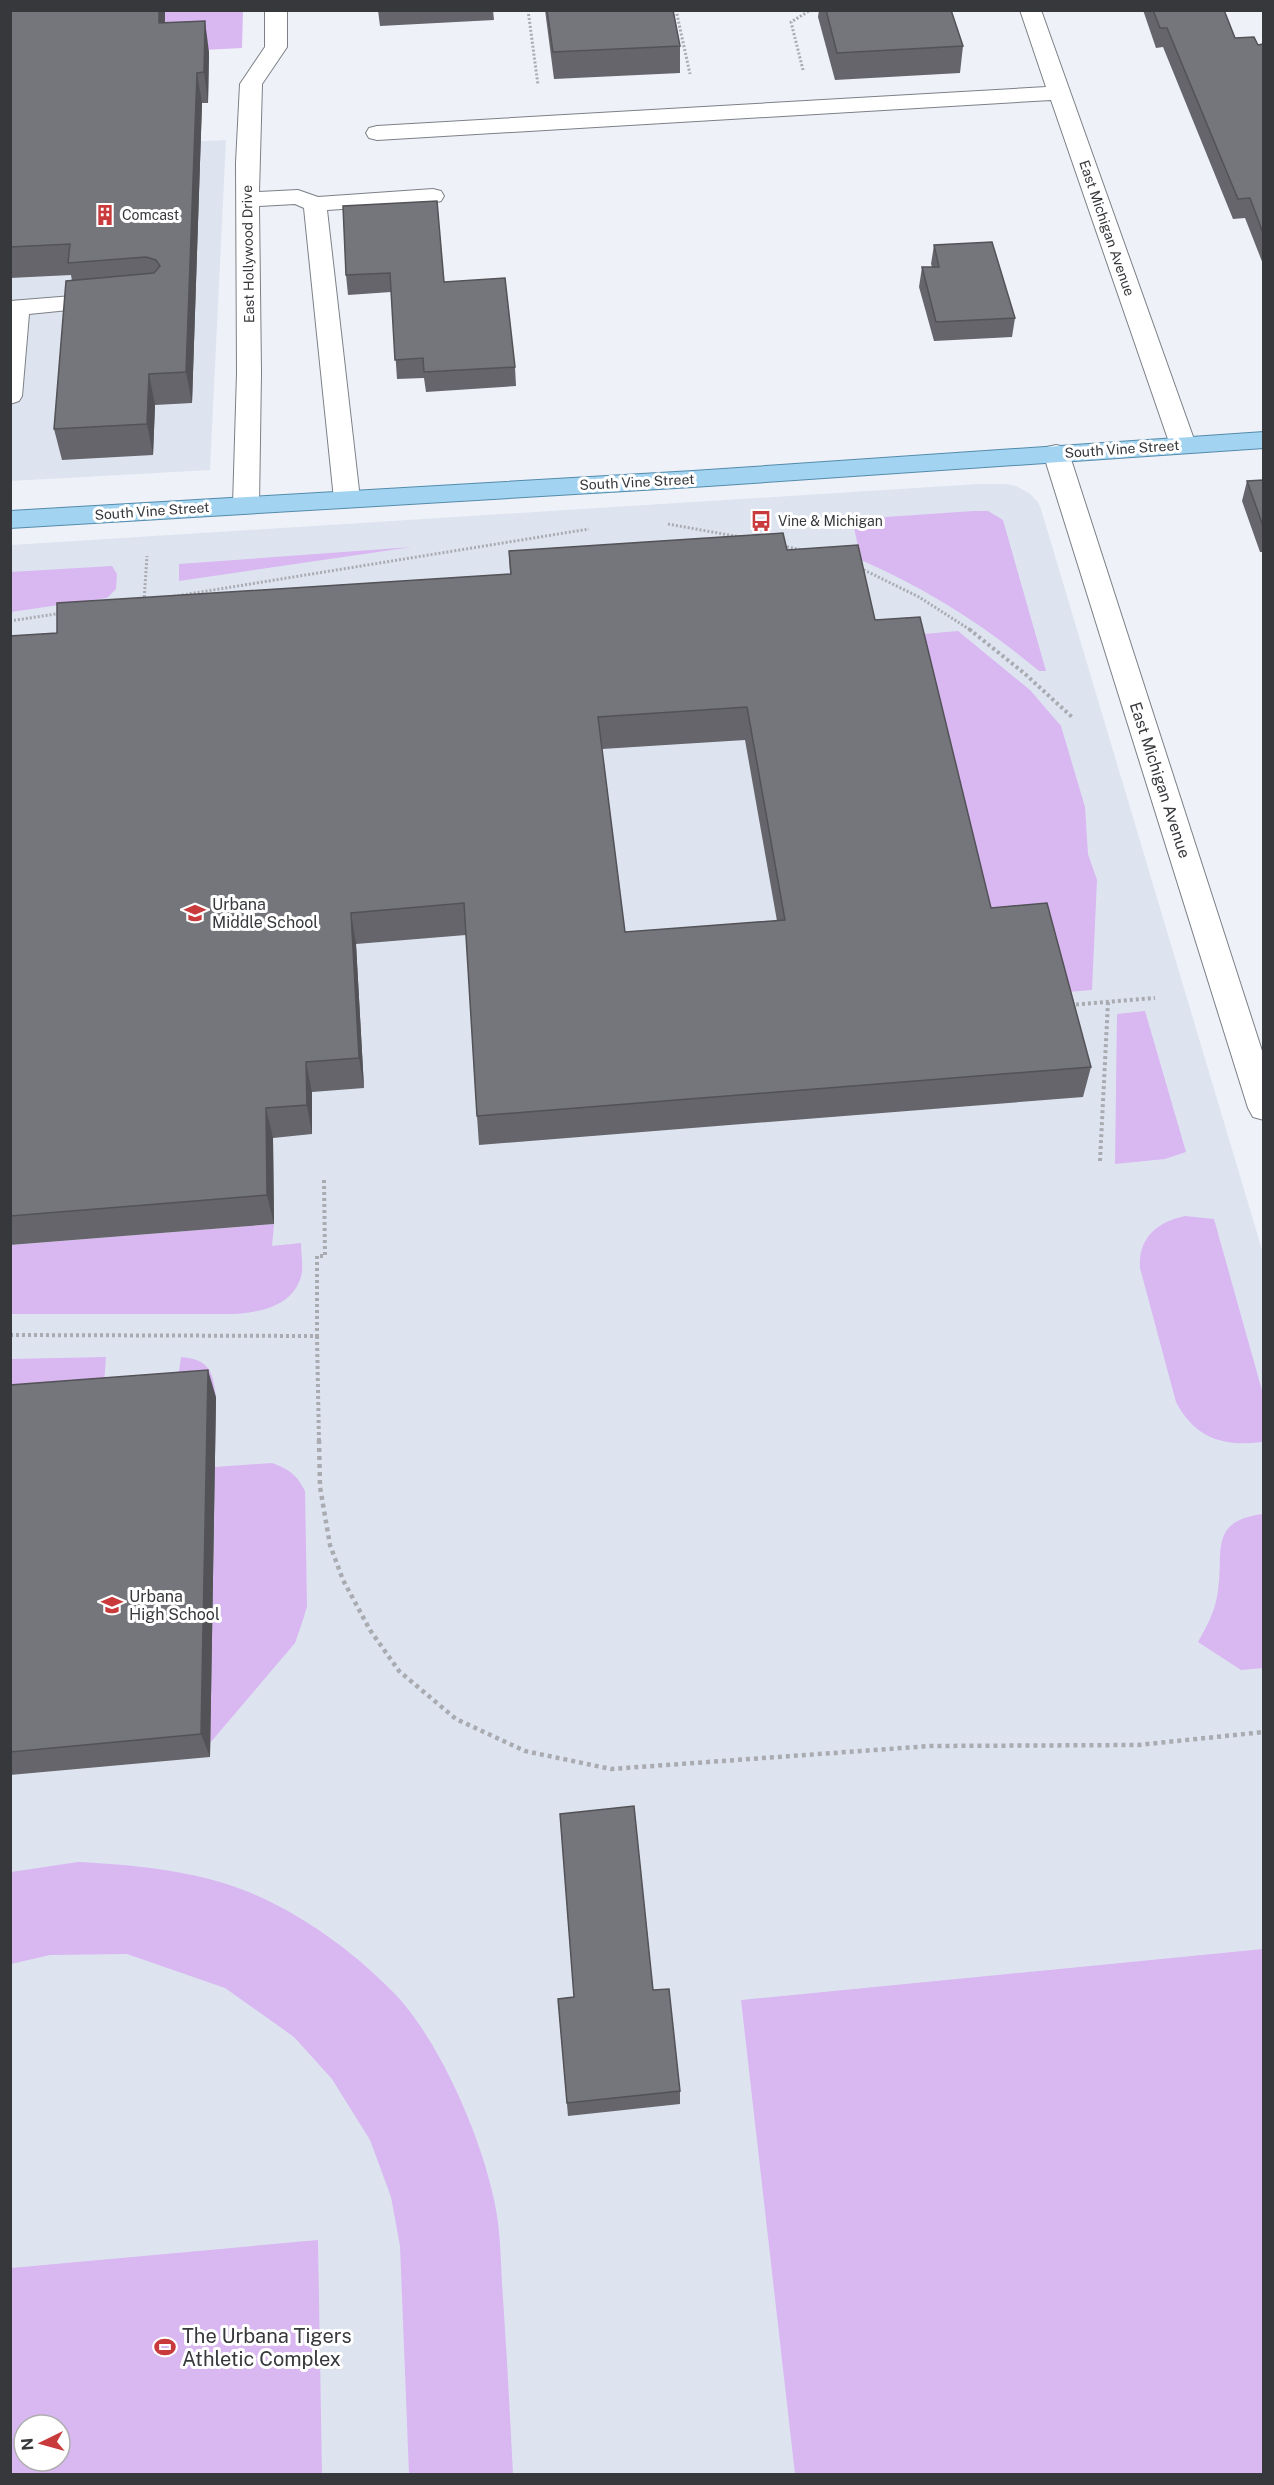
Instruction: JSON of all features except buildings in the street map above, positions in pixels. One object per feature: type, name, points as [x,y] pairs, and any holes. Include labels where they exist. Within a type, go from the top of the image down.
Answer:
[{"type":"main road","name":"South Vine Street","points":[[10,520],[705,478],[1263,440]]},
{"type":"street","name":"East Hollywood Drive","points":[[246,505],[251,84],[276,47],[276,10]]},
{"type":"street","name":"East Michigan Avenue","points":[[1030,10],[1183,445]]},
{"type":"street","points":[[377,133],[1060,93]]},
{"type":"street","points":[[248,200],[298,197],[315,204],[433,196]]},
{"type":"street","points":[[315,204],[347,499]]},
{"type":"street","points":[[10,396],[14,307],[130,298]]},
{"type":"street","name":"East Michigan Avenue","points":[[1056,453],[1263,1108]]},
{"type":"path","points":[[528,10],[538,86]]},
{"type":"path","points":[[676,10],[690,77]]},
{"type":"path","points":[[662,523],[744,537]]},
{"type":"path","points":[[167,597],[596,528]]},
{"type":"path","points":[[775,544],[806,551]]},
{"type":"path","points":[[144,601],[147,556]]},
{"type":"path","points":[[858,567],[890,580],[984,638],[1023,669],[1072,717]]},
{"type":"path","points":[[133,602],[155,599]]},
{"type":"path","points":[[10,621],[66,612]]},
{"type":"path","points":[[1060,1006],[1155,998]]},
{"type":"path","points":[[1100,1161],[1108,1002]]},
{"type":"path","points":[[324,1179],[325,1256],[317,1256],[317,1336],[320,1487],[330,1545],[343,1580],[370,1630],[399,1671],[456,1719],[525,1751],[611,1769],[930,1746],[1138,1745],[1263,1732]]},
{"type":"path","points":[[10,1335],[317,1336]]},
{"type":"shaded area","points":[[10,11],[243,11],[242,48],[145,53]]},
{"type":"shaded area","points":[[226,140],[210,470],[11,481],[11,151]]},
{"type":"shaded area","points":[[978,484],[1016,486],[1029,493],[1041,509],[1263,1253],[1263,2474],[11,2474],[11,545]]},
{"type":"shaded area","points":[[988,511],[1003,520],[1046,671],[1039,671],[997,638],[954,609],[909,583],[861,560],[853,523],[857,519]]},
{"type":"shaded area","points":[[412,547],[179,581],[179,564]]},
{"type":"shaded area","points":[[112,566],[117,574],[116,589],[107,598],[11,612],[10,572]]},
{"type":"shaded area","points":[[958,631],[1030,690],[1061,726],[1085,807],[1088,854],[1097,880],[1092,990],[1056,993],[985,939],[913,635]]},
{"type":"shaded area","points":[[1145,1011],[1186,1152],[1165,1159],[1115,1164],[1117,1014]]},
{"type":"shaded area","points":[[1185,1216],[1214,1219],[1263,1394],[1262,1442],[1235,1443],[1201,1432],[1176,1402],[1140,1268],[1140,1257],[1142,1248],[1151,1233],[1166,1222]]},
{"type":"shaded area","points":[[274,1224],[272,1246],[301,1243],[302,1272],[293,1292],[277,1305],[267,1309],[235,1314],[11,1314],[11,1245]]},
{"type":"shaded area","points":[[106,1357],[104,1384],[178,1379],[181,1357],[198,1360],[211,1373],[216,1397],[11,1413],[10,1359]]},
{"type":"shaded area","points":[[272,1463],[292,1473],[305,1491],[307,1606],[295,1643],[210,1743],[215,1467]]},
{"type":"shaded area","points":[[1263,1514],[1263,1668],[1241,1670],[1198,1642],[1208,1624],[1217,1597],[1220,1551],[1226,1531],[1234,1523]]},
{"type":"shaded area","points":[[78,1862],[184,1873],[246,1891],[305,1921],[341,1946],[391,1990],[410,2011],[428,2037],[460,2099],[485,2164],[493,2194],[500,2241],[513,2474],[409,2474],[400,2246],[391,2197],[370,2140],[332,2079],[294,2037],[225,1988],[127,1954],[50,1955],[11,1964],[11,1872]]},
{"type":"shaded area","points":[[1263,1949],[1263,2474],[795,2474],[741,2000]]},
{"type":"shaded area","name":"The Urbana Tigers Athletic Complex","points":[[318,2240],[322,2474],[11,2474],[11,2268]]},
{"type":"place","name":"Comcast","points":[[105,215]]},
{"type":"place","name":"Vine & Michigan","points":[[761,521]]},
{"type":"place","name":"Urbana Middle School","points":[[195,913]]},
{"type":"place","name":"Urbana High School","points":[[112,1605]]},
{"type":"place","name":"The Urbana Tigers Athletic Complex","points":[[165,2347]]}]
